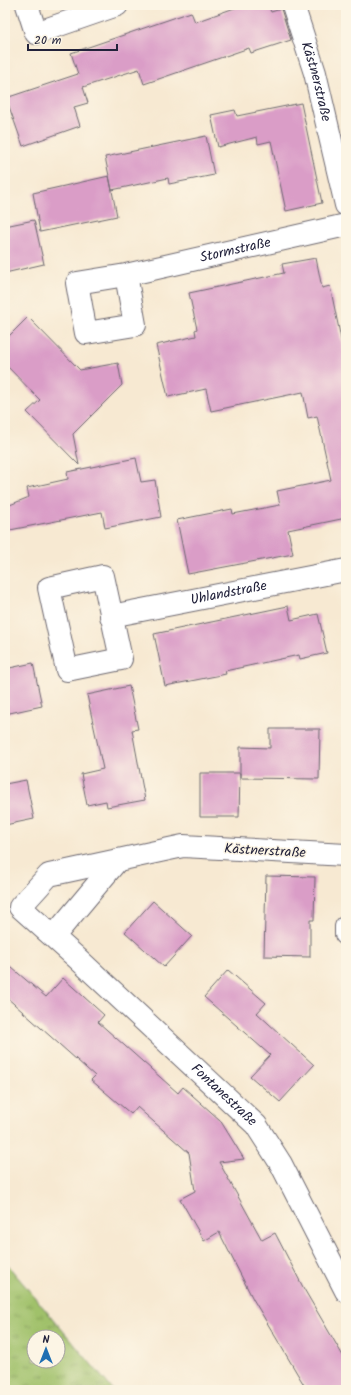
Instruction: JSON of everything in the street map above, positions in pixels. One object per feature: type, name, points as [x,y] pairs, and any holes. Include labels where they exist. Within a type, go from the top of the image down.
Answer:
[{"type":"street","points":[[27,5],[36,33],[86,10],[117,5]]},
{"type":"street","name":"Kästnerstraße","points":[[293,5],[315,73],[346,205]]},
{"type":"street","name":"Stormstraße","points":[[126,275],[346,225]]},
{"type":"street","name":"Uhlandstraße","points":[[111,616],[346,570]]},
{"type":"street","points":[[103,576],[111,616],[121,659],[67,670],[49,588],[103,576]]},
{"type":"street","name":"Kästnerstraße","points":[[183,846],[346,855]]},
{"type":"street","name":"Fontanestraße","points":[[183,846],[116,862],[49,875],[20,907],[54,936],[256,1125],[280,1164],[346,1291]]},
{"type":"street","points":[[54,936],[116,862]]},
{"type":"street","points":[[346,927],[346,934]]},
{"type":"green space","points":[[5,1262],[62,1329],[26,1329],[26,1369],[66,1369],[66,1334],[113,1390],[5,1390]]},
{"type":"building","points":[[243,5],[268,5],[271,12],[281,9],[291,40],[251,53],[249,48],[144,84],[139,69],[83,87],[88,103],[74,107],[80,126],[23,146],[6,98],[78,74],[71,53],[191,12],[195,22]]},
{"type":"building","points":[[301,103],[322,203],[286,211],[271,141],[258,144],[257,137],[218,147],[211,115],[235,110],[237,116]]},
{"type":"building","points":[[206,136],[214,175],[169,184],[168,178],[112,190],[105,157]]},
{"type":"building","points":[[109,176],[117,216],[40,232],[33,193]]},
{"type":"building","points":[[34,220],[44,264],[5,273],[5,226]]},
{"type":"building","points":[[316,258],[322,288],[330,286],[346,363],[346,518],[288,530],[293,554],[188,574],[177,520],[232,509],[233,514],[280,505],[277,491],[331,480],[317,416],[308,418],[303,392],[211,411],[206,389],[168,397],[156,345],[196,336],[195,330],[197,329],[189,293],[284,273],[282,264]]},
{"type":"building","points":[[28,317],[80,370],[118,363],[122,385],[73,434],[79,465],[27,412],[40,400],[5,364],[5,340]]},
{"type":"building","points":[[136,458],[141,482],[155,480],[161,517],[105,528],[102,512],[5,531],[5,507],[29,497],[27,488],[68,479],[67,472]]},
{"type":"building","points":[[288,606],[291,620],[318,614],[327,653],[300,659],[299,655],[225,671],[226,674],[165,686],[154,634]]},
{"type":"building","points":[[33,663],[42,706],[5,714],[5,669]]},
{"type":"building","points":[[129,686],[138,729],[132,730],[145,800],[107,807],[106,801],[87,805],[81,774],[103,769],[87,695]]},
{"type":"building","points":[[270,729],[320,729],[319,779],[240,778],[240,747],[270,748]]},
{"type":"building","points":[[200,773],[240,773],[239,817],[200,817]]},
{"type":"building","points":[[26,780],[34,819],[5,825],[5,784]]},
{"type":"building","points":[[266,876],[315,877],[314,920],[310,920],[310,957],[264,956]]},
{"type":"building","points":[[153,901],[192,936],[164,967],[125,932]]},
{"type":"building","points":[[5,962],[46,997],[63,978],[104,1015],[98,1022],[178,1093],[183,1087],[220,1120],[244,1159],[219,1162],[262,1240],[275,1233],[304,1289],[346,1361],[346,1390],[307,1390],[253,1299],[219,1232],[204,1241],[180,1199],[195,1191],[189,1153],[137,1107],[131,1114],[91,1080],[95,1076],[5,996]]},
{"type":"building","points":[[228,970],[266,1003],[257,1013],[314,1065],[280,1102],[250,1076],[270,1055],[204,997]]}]
